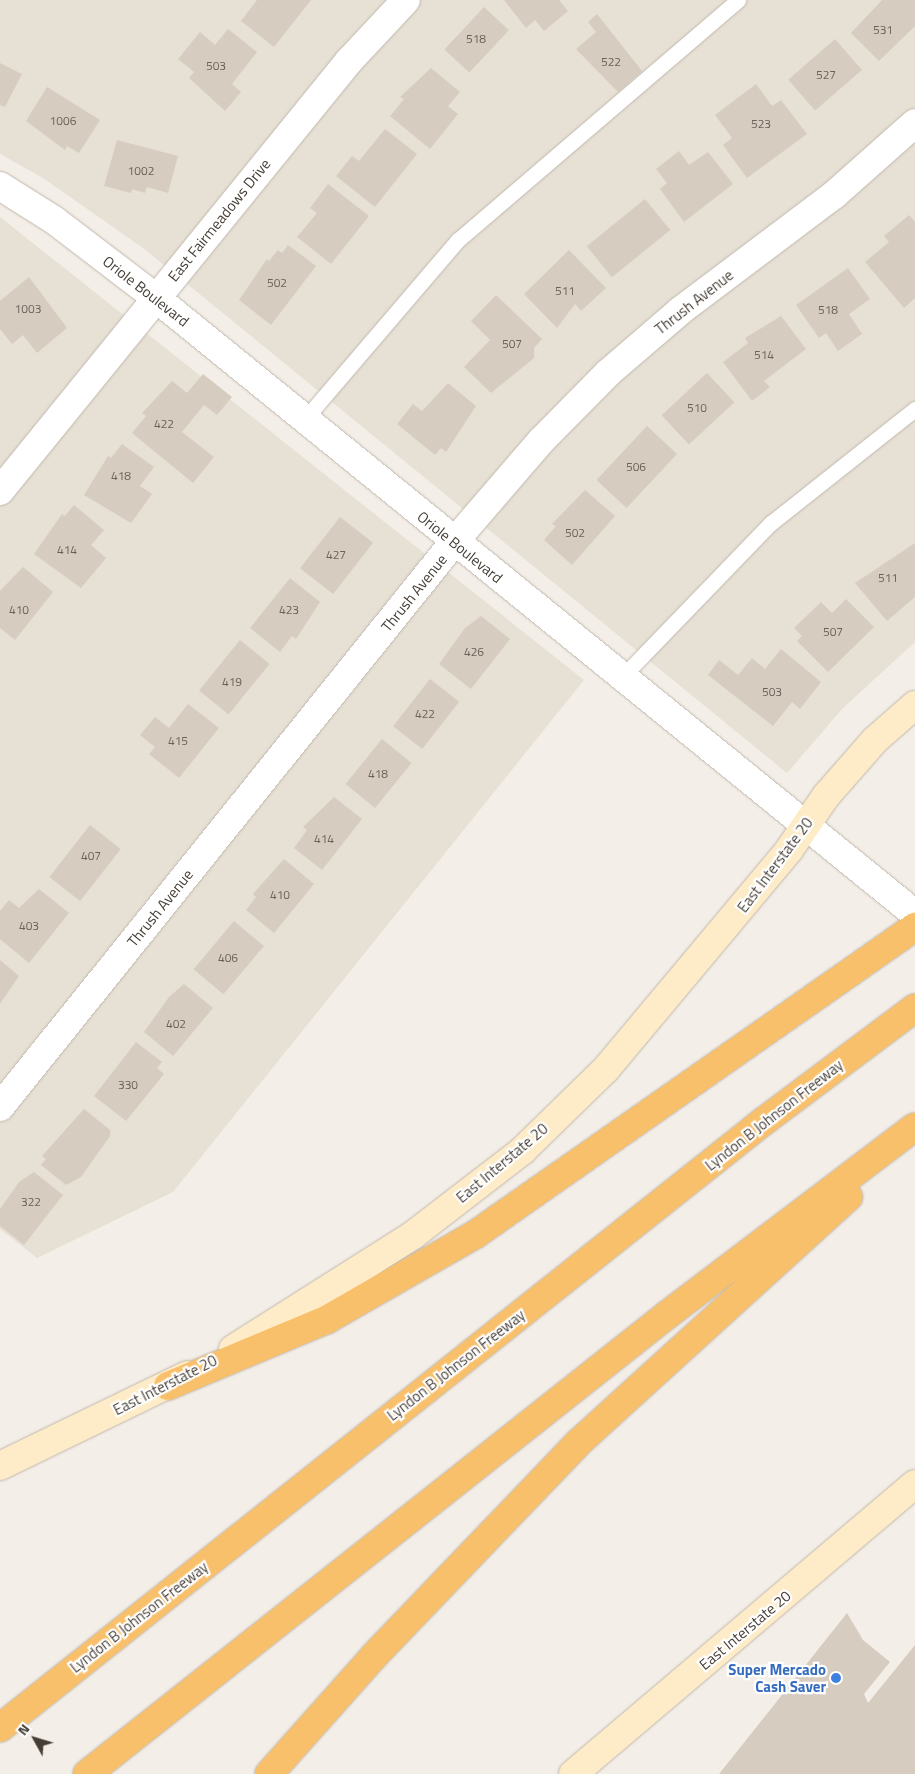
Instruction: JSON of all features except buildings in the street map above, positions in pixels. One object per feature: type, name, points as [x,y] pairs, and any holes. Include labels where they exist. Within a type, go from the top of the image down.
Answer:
[{"type":"highway","points":[[168,1386],[328,1318],[476,1234],[915,927]]},
{"type":"highway","name":"Lyndon B Johnson Freeway","points":[[0,1728],[764,1121],[915,1008]]},
{"type":"highway","points":[[87,1774],[667,1315],[915,1127]]},
{"type":"highway","points":[[269,1774],[368,1663],[577,1444],[915,1136]]},
{"type":"main road","name":"East Interstate 20","points":[[0,1466],[168,1386],[290,1316],[413,1235],[522,1150],[606,1069],[875,740],[915,705]]},
{"type":"main road","name":"East Interstate 20","points":[[573,1774],[915,1484]]},
{"type":"street","name":"East Fairmeadows Drive","points":[[0,492],[349,61],[406,0]]},
{"type":"street","name":"Thrush Avenue","points":[[0,1107],[454,542],[541,441],[608,373],[680,310],[834,195],[915,123]]},
{"type":"street","name":"Oriole Boulevard","points":[[0,186],[54,220],[156,298],[454,542],[623,676],[915,914]]},
{"type":"lane","points":[[304,420],[458,240],[738,0]]},
{"type":"lane","points":[[623,676],[771,523],[915,409]]},
{"type":"shaded area","points":[[0,0],[915,0],[915,642],[843,708],[787,773],[143,248],[43,178],[0,154]]},
{"type":"shaded area","points":[[0,217],[584,680],[173,1192],[37,1258],[0,1229]]},
{"type":"place","name":"Super Mercado Cash Saver","points":[[836,1678]]}]
